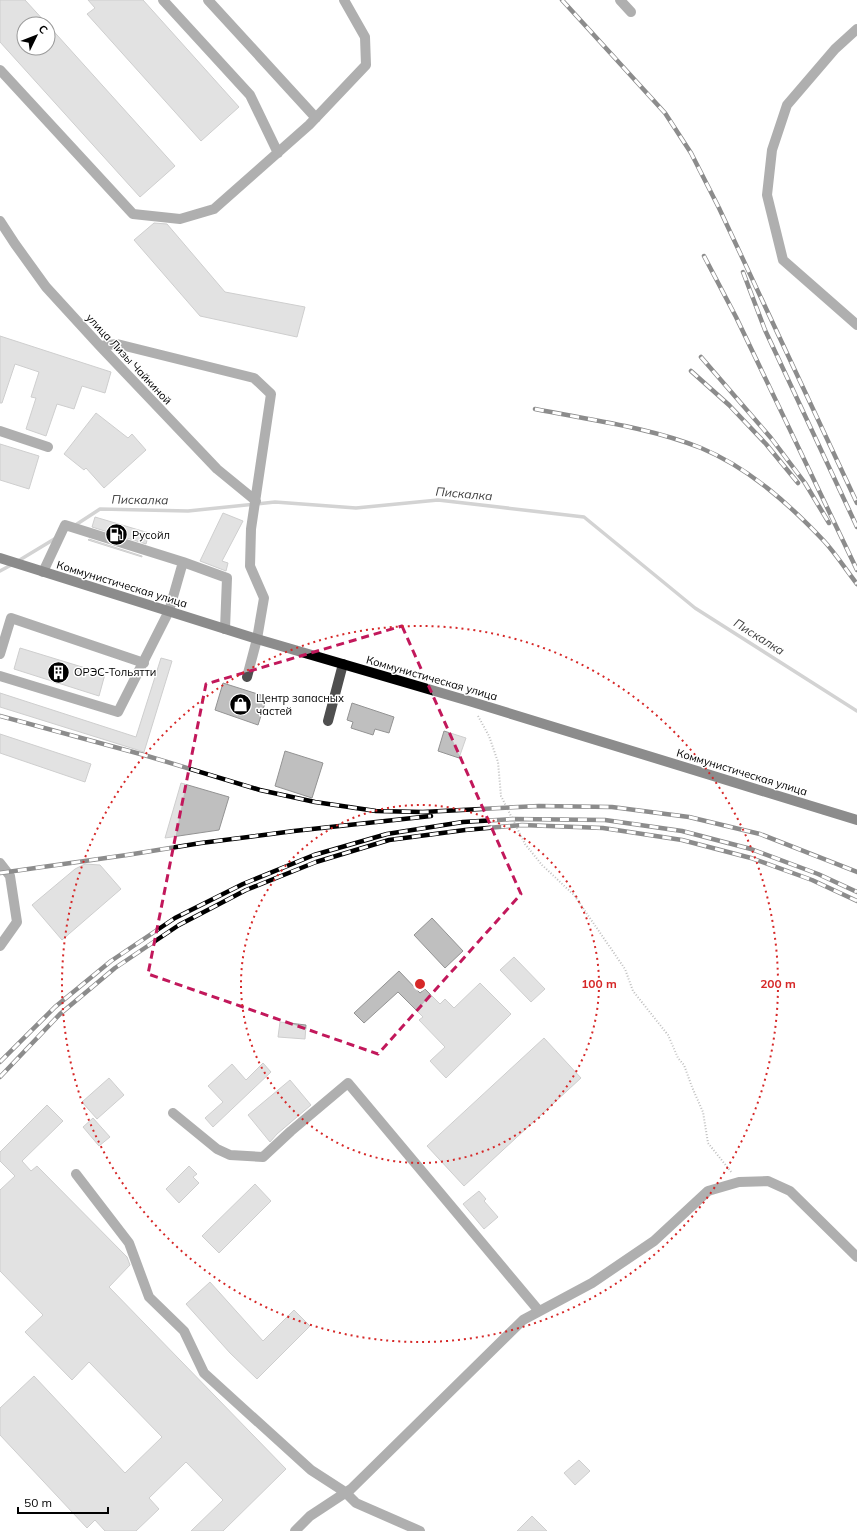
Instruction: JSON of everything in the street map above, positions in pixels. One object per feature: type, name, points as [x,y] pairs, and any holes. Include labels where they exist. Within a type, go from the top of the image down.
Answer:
[{"type":"main road","name":"Коммунистическая улица","points":[[0,558],[257,639],[469,701],[857,820]]},
{"type":"street","points":[[163,0],[250,95],[278,152]]},
{"type":"street","points":[[208,0],[316,118]]},
{"type":"street","points":[[0,70],[133,214],[180,219],[214,209],[316,118],[366,65],[365,37],[344,0]]},
{"type":"street","points":[[620,0],[631,12]]},
{"type":"street","points":[[857,30],[835,49],[787,105],[772,150],[767,196],[783,260],[857,325]]},
{"type":"street","name":"улица Лизы Чайкиной","points":[[0,220],[15,244],[46,287],[217,469],[256,501]]},
{"type":"street","points":[[100,346],[116,344],[254,378],[271,394],[251,529],[250,566],[264,598],[257,639],[247,677]]},
{"type":"street","points":[[0,431],[48,447]]},
{"type":"street","points":[[43,572],[64,525],[183,562],[227,578],[225,629]]},
{"type":"street","points":[[0,676],[118,712],[169,611],[183,562]]},
{"type":"street","points":[[0,654],[11,618],[144,663]]},
{"type":"street","points":[[328,721],[343,664]]},
{"type":"street","points":[[0,863],[10,876],[17,922],[0,946]]},
{"type":"street","points":[[173,1113],[217,1149],[230,1155],[263,1157],[291,1131],[348,1083],[539,1312]]},
{"type":"street","points":[[76,1174],[129,1243],[149,1297],[184,1331],[204,1373],[311,1470],[345,1492],[356,1503],[420,1531]]},
{"type":"street","points":[[295,1531],[310,1516],[356,1483],[523,1320],[592,1283],[654,1241],[708,1191],[739,1182],[768,1181],[790,1191],[857,1257]]},
{"type":"path","points":[[469,701],[489,736],[498,762],[501,796],[525,844],[542,865],[574,895],[625,969],[633,991],[668,1035],[678,1058],[684,1065],[703,1112],[708,1143],[739,1182]]},
{"type":"highlighted area","points":[[402,626],[521,894],[378,1054],[148,974],[206,684]]},
{"type":"building","points":[[0,0],[25,0],[40,16],[16,16],[16,56],[56,56],[56,34],[175,166],[140,197],[0,42]]},
{"type":"building","points":[[88,0],[143,0],[239,107],[201,141],[87,14],[95,8]]},
{"type":"building","points":[[154,223],[167,224],[225,292],[305,307],[297,337],[200,316],[134,240]]},
{"type":"building","points":[[0,336],[111,372],[105,393],[82,386],[74,409],[57,404],[46,436],[26,429],[36,398],[31,397],[39,372],[15,364],[2,403],[0,403]]},
{"type":"building","points":[[96,413],[128,438],[132,434],[146,450],[104,488],[86,468],[84,470],[64,454]]},
{"type":"building","points":[[0,444],[39,456],[29,489],[0,480]]},
{"type":"building","points":[[223,513],[243,521],[222,561],[228,563],[226,571],[200,561]]},
{"type":"building","points":[[95,517],[149,533],[146,544],[92,527]]},
{"type":"building","points":[[89,539],[142,556],[142,557],[88,540]]},
{"type":"building","name":"ОРЭС-Тольятти","points":[[20,648],[105,674],[99,696],[14,669]]},
{"type":"building","points":[[161,658],[172,661],[144,752],[0,707],[0,693],[136,737]]},
{"type":"building","name":"Центр запасных частей","points":[[223,683],[267,697],[258,725],[215,710]]},
{"type":"building","points":[[352,703],[394,717],[389,733],[375,729],[373,735],[351,728],[353,722],[347,720]]},
{"type":"building","points":[[444,731],[466,738],[459,758],[438,751]]},
{"type":"building","points":[[0,734],[91,764],[85,782],[0,753]]},
{"type":"building","points":[[285,751],[323,763],[312,798],[275,786]]},
{"type":"building","points":[[181,783],[229,797],[219,830],[165,838]]},
{"type":"building","points":[[85,864],[100,865],[121,889],[62,940],[32,905],[75,869]]},
{"type":"building","points":[[432,918],[463,951],[445,968],[414,935]]},
{"type":"building","points":[[514,957],[545,989],[531,1002],[500,970]]},
{"type":"building","points":[[399,971],[420,993],[425,989],[440,1004],[445,999],[454,1008],[480,983],[511,1014],[446,1078],[430,1061],[445,1047],[419,1020],[423,1017],[398,992],[364,1023],[354,1013]]},
{"type":"building","points":[[280,1022],[306,1025],[305,1039],[278,1037]]},
{"type":"building","points":[[544,1038],[581,1078],[464,1186],[427,1146]]},
{"type":"building","points":[[263,1063],[271,1072],[213,1127],[205,1118],[223,1102],[208,1086],[232,1064],[246,1080]]},
{"type":"building","points":[[109,1078],[124,1095],[97,1119],[82,1102]]},
{"type":"building","points":[[290,1080],[311,1105],[277,1134],[270,1142],[248,1115]]},
{"type":"building","points":[[47,1105],[63,1121],[22,1161],[31,1171],[37,1166],[127,1257],[130,1265],[109,1287],[286,1469],[223,1531],[191,1531],[223,1500],[186,1462],[149,1498],[159,1509],[136,1531],[105,1531],[95,1520],[87,1528],[0,1435],[0,1408],[34,1376],[125,1473],[162,1437],[89,1362],[72,1380],[25,1332],[43,1315],[0,1271],[0,1190],[15,1176],[0,1161],[0,1152]]},
{"type":"building","points":[[93,1118],[110,1137],[99,1146],[83,1127]]},
{"type":"building","points":[[189,1166],[197,1174],[193,1177],[199,1183],[179,1203],[166,1189]]},
{"type":"building","points":[[255,1184],[271,1201],[219,1253],[202,1236]]},
{"type":"building","points":[[479,1191],[486,1199],[484,1201],[498,1217],[484,1229],[463,1204]]},
{"type":"building","points":[[210,1282],[263,1341],[294,1310],[310,1326],[257,1379],[230,1353],[186,1304]]},
{"type":"building","points":[[579,1460],[590,1471],[575,1485],[564,1473]]},
{"type":"building","points":[[532,1516],[547,1531],[517,1531]]},
{"type":"waterway","name":"Пискалка","points":[[74,526],[100,509],[188,511],[275,502],[356,508],[438,500],[584,517],[695,608],[857,711]]},
{"type":"waterway","name":"Пискалка","points":[[18,561],[56,538]]},
{"type":"waterway","name":"Пискалка","points":[[0,571],[13,564]]},
{"type":"railway","points":[[562,0],[665,113],[691,153],[719,208],[857,503]]},
{"type":"railway","points":[[704,256],[736,317],[857,570]]},
{"type":"railway","points":[[743,272],[765,330],[857,527]]},
{"type":"railway","points":[[701,357],[771,438],[805,483],[829,523]]},
{"type":"railway","points":[[691,371],[729,405],[766,444],[798,483]]},
{"type":"railway","points":[[535,409],[640,429],[681,441],[719,456],[752,476],[797,514],[828,546],[857,584]]},
{"type":"railway","points":[[0,716],[144,755],[260,790],[315,802],[376,811],[423,812],[539,806],[612,807],[689,817],[760,834],[857,872]]},
{"type":"railway","points":[[0,873],[201,843],[431,816]]},
{"type":"railway","points":[[0,1062],[55,1007],[111,961],[175,918],[243,884],[314,855],[387,834],[463,822],[513,819],[605,820],[682,831],[751,849],[818,874],[857,892]]},
{"type":"railway","points":[[0,1077],[60,1014],[115,968],[179,925],[246,890],[316,862],[389,840],[465,830],[522,825],[603,828],[682,840],[751,858],[812,880],[857,901]]},
{"type":"place","name":"Русойл","points":[[117,535]]},
{"type":"place","name":"ОРЭС-Тольятти","points":[[59,672]]},
{"type":"place","name":"Центр запасных частей","points":[[241,704]]}]
